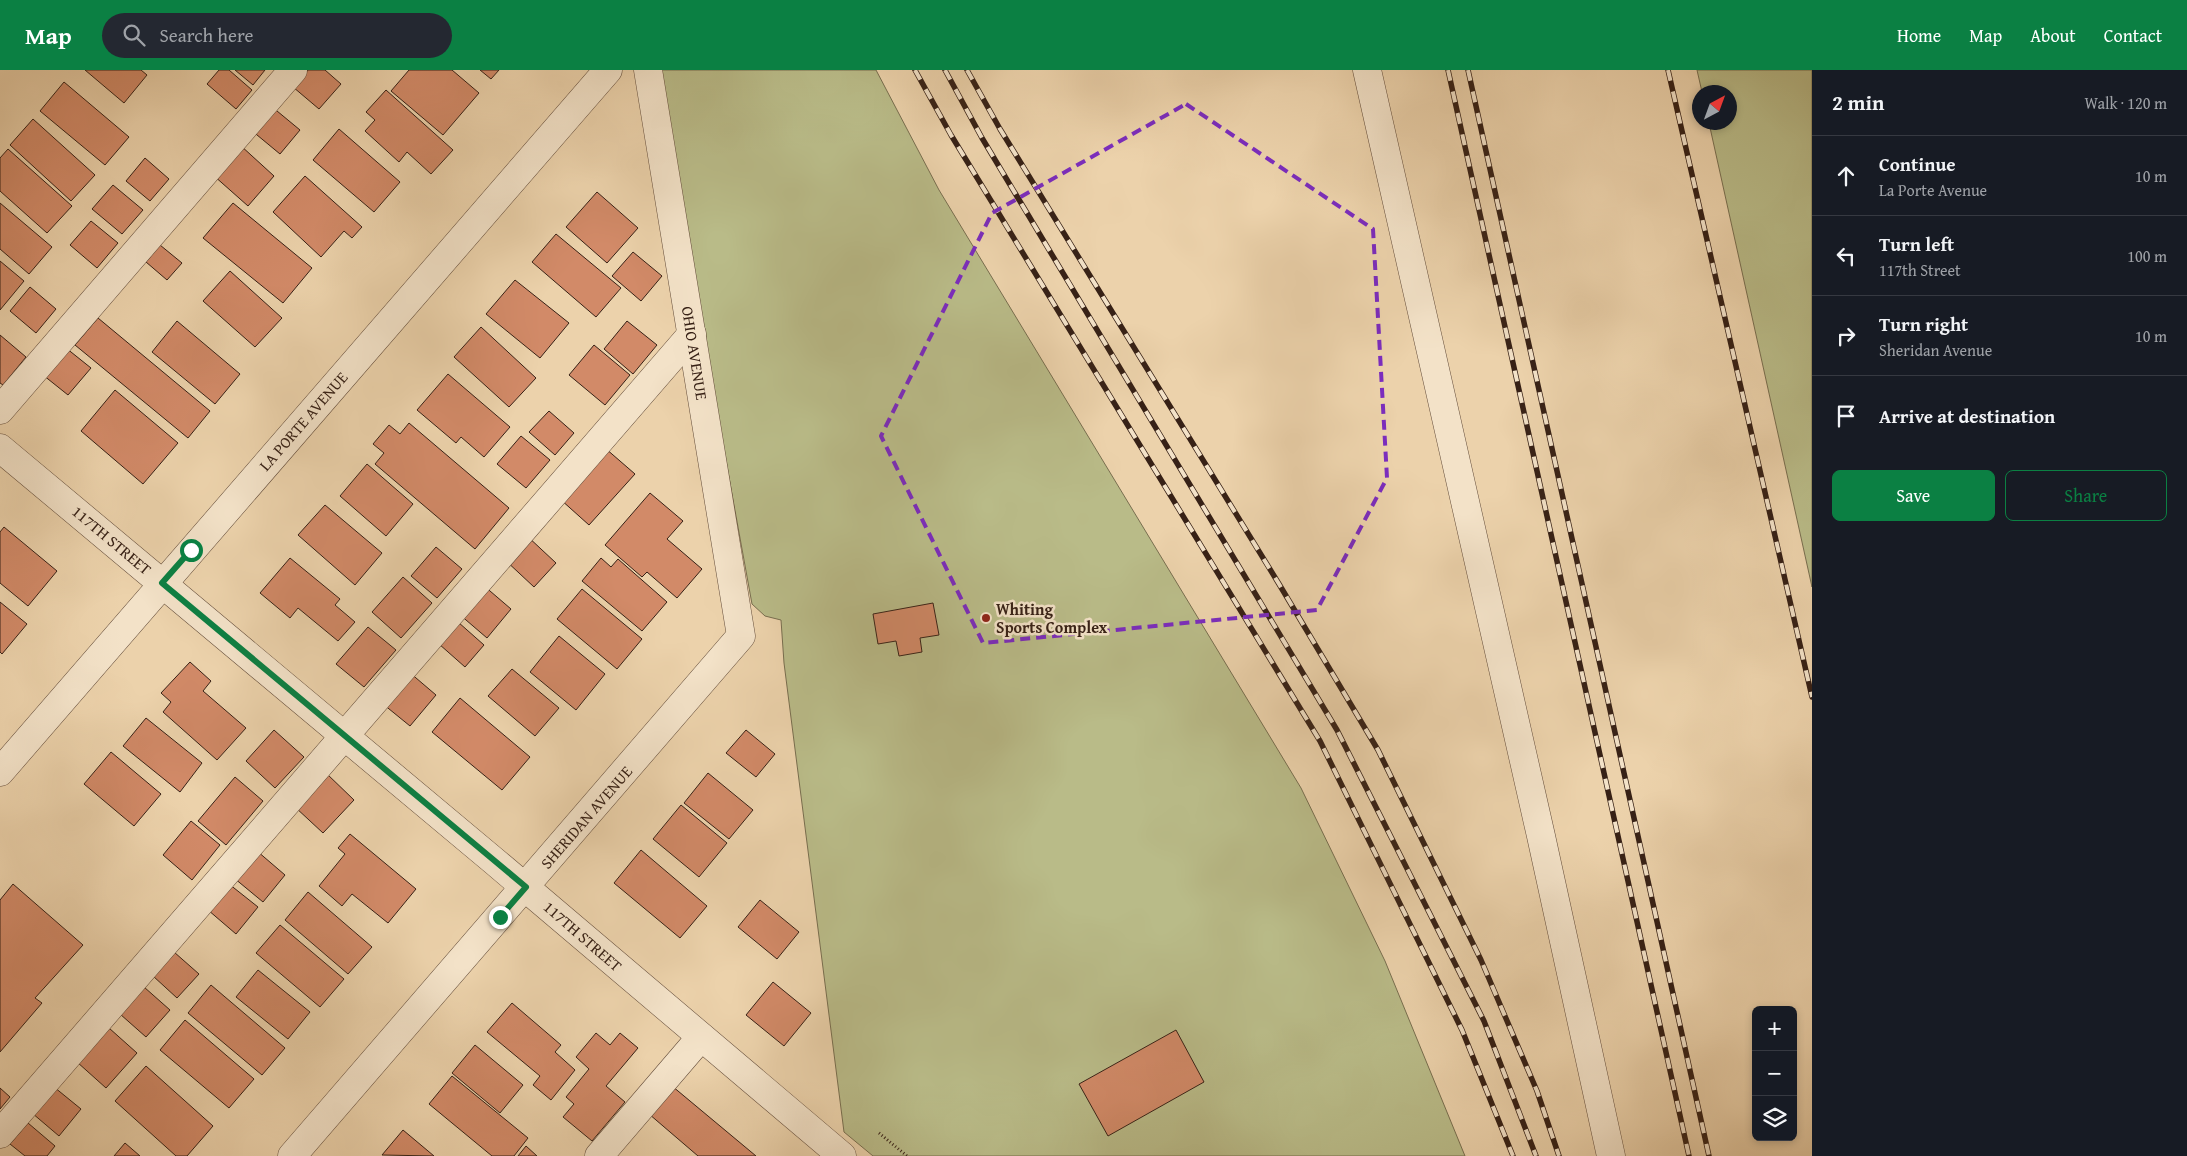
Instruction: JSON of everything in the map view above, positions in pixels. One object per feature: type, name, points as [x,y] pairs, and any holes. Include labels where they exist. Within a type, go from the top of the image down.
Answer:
[{"type":"street","points":[[0,410],[293,70]]},
{"type":"street","name":"LA PORTE AVENUE","points":[[0,772],[608,70]]},
{"type":"street","name":"OHIO AVENUE","points":[[648,70],[742,636]]},
{"type":"street","points":[[1367,70],[1541,836],[1611,1156]]},
{"type":"street","points":[[0,1134],[692,334]]},
{"type":"street","name":"117TH STREET","points":[[0,448],[526,887],[842,1156]]},
{"type":"street","name":"SHERIDAN AVENUE","points":[[292,1156],[742,636]]},
{"type":"street","points":[[599,1156],[701,1037]]},
{"type":"path","points":[[879,1133],[907,1156]]},
{"type":"highlighted area","points":[[1186,104],[1373,229],[1387,478],[1317,610],[983,643],[881,436],[992,213]]},
{"type":"green space","name":"Whiting Sports Complex","points":[[655,70],[876,70],[939,190],[1301,788],[1385,961],[1465,1156],[873,1156],[844,1132],[784,663],[781,620],[765,616],[752,604]]},
{"type":"green space","points":[[1697,70],[1812,70],[1812,587],[1711,130],[1737,130],[1737,85],[1700,85]]},
{"type":"building","points":[[85,70],[141,70],[147,75],[124,103]]},
{"type":"building","points":[[219,70],[229,70],[252,90],[236,109],[207,84]]},
{"type":"building","points":[[235,70],[265,70],[253,85]]},
{"type":"building","points":[[308,70],[325,70],[341,84],[319,109],[293,87]]},
{"type":"building","points":[[409,70],[452,70],[479,93],[443,135],[391,91]]},
{"type":"building","points":[[480,70],[499,70],[491,79]]},
{"type":"building","points":[[64,82],[129,137],[105,165],[40,111]]},
{"type":"building","points":[[386,90],[453,150],[431,174],[407,152],[399,162],[365,131],[375,120],[366,112]]},
{"type":"building","points":[[271,106],[300,130],[280,154],[251,130]]},
{"type":"building","points":[[33,119],[95,175],[71,201],[10,145]]},
{"type":"building","points":[[339,129],[400,182],[374,212],[313,160]]},
{"type":"building","points":[[240,145],[274,176],[248,206],[213,175]]},
{"type":"building","points":[[8,149],[72,206],[47,233],[0,191],[0,158]]},
{"type":"building","points":[[145,158],[169,179],[150,201],[126,181]]},
{"type":"building","points":[[305,176],[362,227],[352,238],[344,231],[321,257],[273,212]]},
{"type":"building","points":[[113,185],[143,210],[122,234],[92,209]]},
{"type":"building","points":[[597,192],[638,228],[607,263],[566,227]]},
{"type":"building","points":[[0,203],[52,247],[29,274],[0,249]]},
{"type":"building","points":[[233,203],[312,268],[283,303],[203,238]]},
{"type":"building","points":[[91,221],[118,243],[97,268],[70,245]]},
{"type":"building","points":[[556,234],[621,288],[596,317],[532,262]]},
{"type":"building","points":[[160,245],[182,263],[167,280],[146,262]]},
{"type":"building","points":[[633,252],[662,276],[641,301],[612,276]]},
{"type":"building","points":[[0,261],[24,281],[0,310]]},
{"type":"building","points":[[230,271],[282,318],[255,347],[203,301]]},
{"type":"building","points":[[515,280],[569,323],[540,358],[486,314]]},
{"type":"building","points":[[30,287],[56,309],[36,333],[10,311]]},
{"type":"building","points":[[98,318],[210,411],[188,438],[75,345]]},
{"type":"building","points":[[177,321],[240,374],[215,404],[152,352]]},
{"type":"building","points":[[627,321],[657,345],[633,374],[604,349]]},
{"type":"building","points":[[481,327],[536,378],[509,407],[454,357]]},
{"type":"building","points":[[0,335],[26,357],[3,385],[0,383]]},
{"type":"building","points":[[594,345],[630,375],[605,405],[569,375]]},
{"type":"building","points":[[66,348],[91,368],[68,395],[43,375]]},
{"type":"building","points":[[448,374],[510,427],[484,457],[461,437],[456,443],[417,410]]},
{"type":"building","points":[[115,390],[178,443],[143,484],[81,431]]},
{"type":"building","points":[[549,411],[574,433],[555,455],[529,432]]},
{"type":"building","points":[[409,423],[509,508],[475,549],[375,464],[384,453],[373,444],[389,425],[400,434]]},
{"type":"building","points":[[521,436],[550,460],[526,488],[497,464]]},
{"type":"building","points":[[605,448],[635,474],[589,525],[560,499]]},
{"type":"building","points":[[367,464],[413,504],[386,536],[340,496]]},
{"type":"building","points":[[650,493],[683,521],[667,539],[702,569],[677,598],[647,572],[642,577],[605,545]]},
{"type":"building","points":[[325,505],[382,553],[355,585],[298,535]]},
{"type":"building","points":[[4,527],[57,571],[28,606],[0,583],[0,532]]},
{"type":"building","points":[[526,535],[556,563],[534,587],[504,559]]},
{"type":"building","points":[[436,547],[462,569],[437,598],[411,576]]},
{"type":"building","points":[[290,558],[340,599],[335,605],[355,622],[338,641],[298,608],[290,618],[260,593]]},
{"type":"building","points":[[601,558],[611,567],[618,559],[667,602],[642,631],[582,581]]},
{"type":"building","points":[[403,577],[432,603],[401,638],[372,612]]},
{"type":"building","points":[[483,585],[511,609],[487,638],[459,614]]},
{"type":"building","points":[[582,589],[642,639],[617,669],[557,619]]},
{"type":"building","points":[[0,602],[27,624],[2,654],[0,652]]},
{"type":"building","points":[[933,603],[939,635],[920,638],[922,652],[899,656],[896,641],[878,644],[873,614]]},
{"type":"building","points":[[458,622],[484,645],[465,667],[439,644]]},
{"type":"building","points":[[368,627],[396,650],[364,687],[336,664]]},
{"type":"building","points":[[559,636],[605,674],[576,710],[530,672]]},
{"type":"building","points":[[190,662],[211,681],[203,691],[246,728],[217,760],[163,712],[171,702],[161,693]]},
{"type":"building","points":[[512,669],[559,708],[535,736],[488,696]]},
{"type":"building","points":[[409,672],[436,695],[410,726],[383,704]]},
{"type":"building","points":[[460,698],[530,757],[502,790],[432,732]]},
{"type":"building","points":[[146,718],[202,763],[180,792],[123,746]]},
{"type":"building","points":[[274,730],[304,757],[275,788],[246,761]]},
{"type":"building","points":[[746,730],[775,754],[756,777],[726,753]]},
{"type":"building","points":[[111,752],[161,794],[134,826],[84,784]]},
{"type":"building","points":[[326,773],[354,800],[323,833],[295,807]]},
{"type":"building","points":[[708,773],[753,810],[729,839],[684,803]]},
{"type":"building","points":[[235,777],[263,801],[226,845],[198,821]]},
{"type":"building","points":[[681,805],[727,843],[699,877],[653,839]]},
{"type":"building","points":[[191,821],[220,845],[192,880],[163,855]]},
{"type":"building","points":[[350,834],[416,889],[388,923],[352,894],[342,906],[319,886],[345,854],[338,848]]},
{"type":"building","points":[[641,850],[707,906],[680,938],[614,883]]},
{"type":"building","points":[[257,851],[285,875],[263,902],[234,878]]},
{"type":"building","points":[[13,884],[83,945],[35,998],[42,1003],[0,1052],[0,900]]},
{"type":"building","points":[[229,884],[258,907],[236,934],[208,910]]},
{"type":"building","points":[[308,892],[372,947],[348,974],[285,920]]},
{"type":"building","points":[[760,900],[799,932],[777,959],[738,927]]},
{"type":"building","points":[[280,925],[344,979],[320,1007],[256,953]]},
{"type":"building","points":[[174,952],[199,974],[177,998],[153,976]]},
{"type":"building","points":[[258,970],[310,1012],[288,1039],[236,997]]},
{"type":"building","points":[[773,982],[811,1013],[784,1046],[746,1015]]},
{"type":"building","points":[[211,985],[285,1048],[262,1075],[188,1013]]},
{"type":"building","points":[[144,987],[170,1010],[146,1037],[120,1014]]},
{"type":"building","points":[[512,1003],[561,1045],[555,1052],[575,1070],[551,1100],[533,1085],[540,1076],[487,1032]]},
{"type":"building","points":[[185,1020],[254,1079],[229,1108],[160,1050]]},
{"type":"building","points":[[109,1028],[137,1053],[106,1088],[77,1062]]},
{"type":"building","points":[[1176,1030],[1204,1082],[1108,1136],[1079,1084]]},
{"type":"building","points":[[596,1033],[610,1045],[620,1033],[638,1048],[606,1086],[625,1102],[592,1141],[563,1117],[574,1104],[566,1097],[589,1069],[576,1057]]},
{"type":"building","points":[[475,1045],[523,1085],[500,1113],[452,1073]]},
{"type":"building","points":[[146,1066],[213,1126],[187,1156],[176,1156],[115,1101]]},
{"type":"building","points":[[452,1076],[528,1138],[514,1156],[492,1156],[429,1104]]},
{"type":"building","points":[[672,1086],[756,1156],[698,1156],[649,1114]]},
{"type":"building","points":[[54,1087],[81,1109],[59,1136],[32,1113]]},
{"type":"building","points":[[0,1088],[10,1097],[0,1109]]},
{"type":"building","points":[[28,1123],[55,1146],[47,1156],[25,1156],[10,1144]]},
{"type":"building","points":[[403,1130],[434,1156],[382,1155]]},
{"type":"building","points":[[125,1143],[140,1156],[114,1156]]},
{"type":"building","points":[[526,1146],[537,1156],[518,1156]]},
{"type":"railway","points":[[915,70],[951,135],[1320,741],[1462,1030],[1513,1156]]},
{"type":"railway","points":[[945,70],[982,138],[1337,730],[1484,1021],[1536,1156]]},
{"type":"railway","points":[[967,70],[1000,129],[1279,584],[1378,750],[1481,960],[1537,1091],[1559,1156]]},
{"type":"railway","points":[[1448,70],[1689,1156]]},
{"type":"railway","points":[[1468,70],[1709,1156]]},
{"type":"railway","points":[[1668,70],[1812,697]]},
{"type":"place","name":"Whiting Sports Complex","points":[[986,618]]},
{"type":"route","points":[[191,550],[162,583],[526,887],[500,917]]}]
